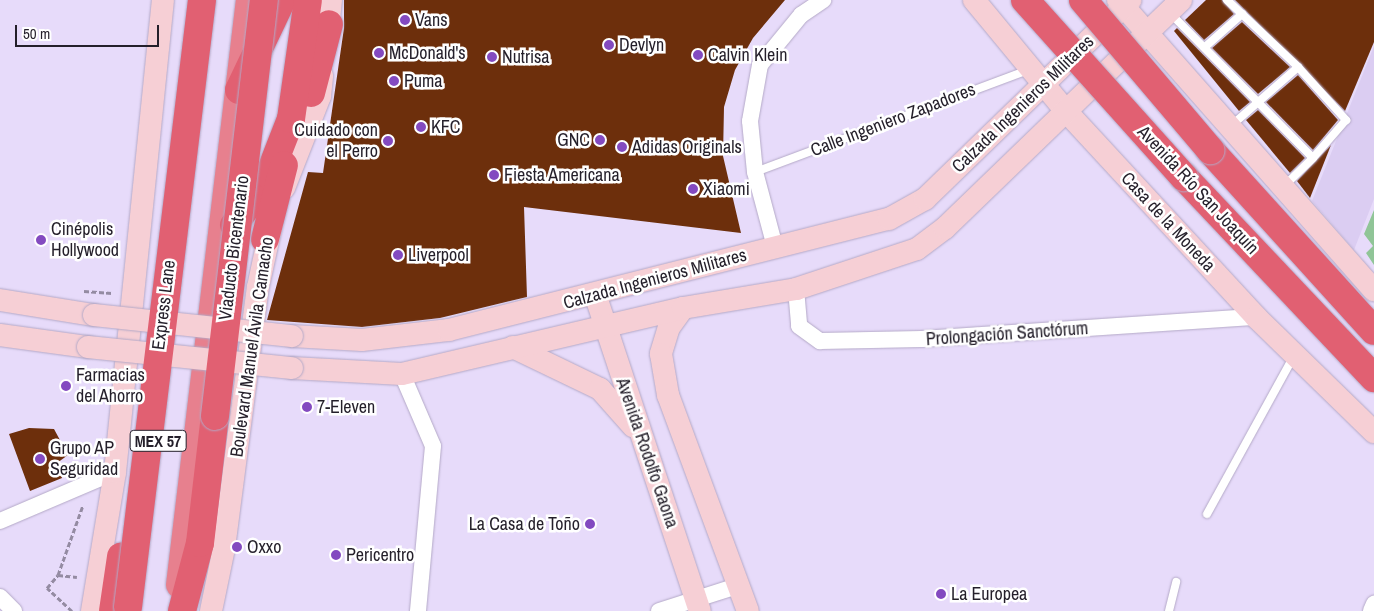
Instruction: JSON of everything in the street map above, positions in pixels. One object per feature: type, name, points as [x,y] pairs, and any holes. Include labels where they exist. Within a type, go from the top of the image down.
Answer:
[{"type":"highway","points":[[114,611],[122,479],[192,0]]},
{"type":"highway","points":[[192,0],[206,33]]},
{"type":"highway","name":"Express Lane","points":[[128,611],[202,0]]},
{"type":"highway","name":"MEX 57","points":[[132,611],[182,271],[210,0]]},
{"type":"highway","name":"MEX 57","points":[[175,611],[222,240],[249,0]]},
{"type":"highway","name":"Viaducto Bicentenario","points":[[182,611],[200,543],[264,0]]},
{"type":"highway","points":[[239,90],[282,0]]},
{"type":"highway","points":[[222,240],[269,175],[291,119],[308,0]]},
{"type":"highway","name":"Avenida Río San Joaquín","points":[[1025,0],[1184,177],[1374,378]]},
{"type":"highway","name":"Avenida Río San Joaquín","points":[[1083,0],[1210,150],[1374,330]]},
{"type":"highway","points":[[265,239],[279,179],[311,93],[326,8]]},
{"type":"main road","points":[[92,611],[122,479],[163,0]]},
{"type":"main road","name":"Casa de la Moneda","points":[[974,0],[1065,110],[1256,317],[1374,432]]},
{"type":"main road","points":[[1124,2],[1145,35],[1374,290]]},
{"type":"main road","name":"Calzada Ingenieros Militares","points":[[0,300],[94,315],[292,336],[362,340],[449,330],[889,220],[926,199],[1038,77],[1124,2]]},
{"type":"main road","name":"Calzada Ingenieros Militares","points":[[0,335],[88,347],[292,368],[402,374],[683,308],[796,288],[917,249],[944,228],[1175,6]]},
{"type":"main road","name":"Boulevard Manuel Ávila Camacho","points":[[211,611],[224,548],[265,239],[320,96],[326,8]]},
{"type":"main road","name":"Avenida Rodolfo Gaona","points":[[595,294],[604,326],[698,605]]},
{"type":"main road","points":[[683,308],[669,327],[661,354],[668,395],[740,585],[748,611]]},
{"type":"main road","points":[[513,347],[600,389],[641,436]]},
{"type":"street","points":[[775,247],[755,172],[750,121],[760,65],[801,15],[822,0]]},
{"type":"street","name":"Prolongación Sanctórum","points":[[796,288],[799,326],[820,341],[922,339],[1256,317]]},
{"type":"street","points":[[402,374],[433,446],[418,611]]},
{"type":"street","points":[[0,521],[122,479]]},
{"type":"street","points":[[659,611],[698,605],[740,585]]},
{"type":"street","points":[[0,597],[14,611]]},
{"type":"street","points":[[1371,611],[1374,604]]},
{"type":"lane","points":[[1227,0],[1298,67],[1346,120],[1313,158],[1282,188]]},
{"type":"lane","points":[[1175,6],[1205,47],[1313,158]]},
{"type":"lane","points":[[1205,47],[1242,14]]},
{"type":"lane","points":[[1228,128],[1298,67]]},
{"type":"lane","name":"Calle Ingeniero Zapadores","points":[[755,172],[1038,77]]},
{"type":"lane","points":[[1207,514],[1294,356]]},
{"type":"lane","points":[[1169,611],[1176,582]]},
{"type":"path","points":[[92,290],[116,294]]},
{"type":"path","points":[[58,575],[46,588],[73,611]]},
{"type":"shaded area","points":[[1374,46],[1374,199],[1354,250],[1312,201]]},
{"type":"green space","points":[[1374,210],[1374,265],[1366,253],[1373,246],[1364,234]]},
{"type":"building","points":[[344,0],[785,0],[753,38],[735,70],[724,107],[723,156],[741,233],[524,207],[527,297],[440,318],[362,327],[267,320],[308,172],[323,173],[344,28]]},
{"type":"building","points":[[1206,0],[1222,0],[1234,14],[1204,40],[1185,20]]},
{"type":"building","points":[[1235,0],[1374,0],[1374,42],[1345,111]]},
{"type":"building","points":[[1242,22],[1290,67],[1258,94],[1212,48]]},
{"type":"building","points":[[1177,28],[1250,102],[1239,111],[1174,31]]},
{"type":"building","points":[[1298,75],[1338,120],[1313,150],[1266,102]]},
{"type":"building","points":[[1258,110],[1305,158],[1290,173],[1246,120]]},
{"type":"building","points":[[1331,145],[1310,198],[1297,181]]},
{"type":"building","name":"Grupo AP Seguridad","points":[[29,428],[54,429],[68,455],[57,463],[62,478],[30,491],[9,434]]},
{"type":"place","name":"Vans","points":[[405,20]]},
{"type":"place","name":"Devlyn","points":[[609,45]]},
{"type":"place","name":"McDonald's","points":[[379,53]]},
{"type":"place","name":"Calvin Klein","points":[[698,55]]},
{"type":"place","name":"Nutrisa","points":[[492,57]]},
{"type":"place","name":"Puma","points":[[394,81]]},
{"type":"place","name":"KFC","points":[[421,127]]},
{"type":"place","name":"GNC","points":[[600,140]]},
{"type":"place","name":"Cuidado con el Perro","points":[[388,141]]},
{"type":"place","name":"Adidas Originals","points":[[622,147]]},
{"type":"place","name":"Fiesta Americana","points":[[494,175]]},
{"type":"place","name":"Xiaomi","points":[[693,189]]},
{"type":"place","name":"Cinépolis Hollywood","points":[[41,240]]},
{"type":"place","name":"Liverpool","points":[[398,255]]},
{"type":"place","name":"Farmacias del Ahorro","points":[[66,386]]},
{"type":"place","name":"7-Eleven","points":[[307,407]]},
{"type":"place","name":"Grupo AP Seguridad","points":[[40,459]]},
{"type":"place","name":"La Casa de Toño","points":[[590,524]]},
{"type":"place","name":"Oxxo","points":[[237,547]]},
{"type":"place","name":"Pericentro","points":[[336,555]]},
{"type":"place","name":"La Europea","points":[[941,594]]}]
